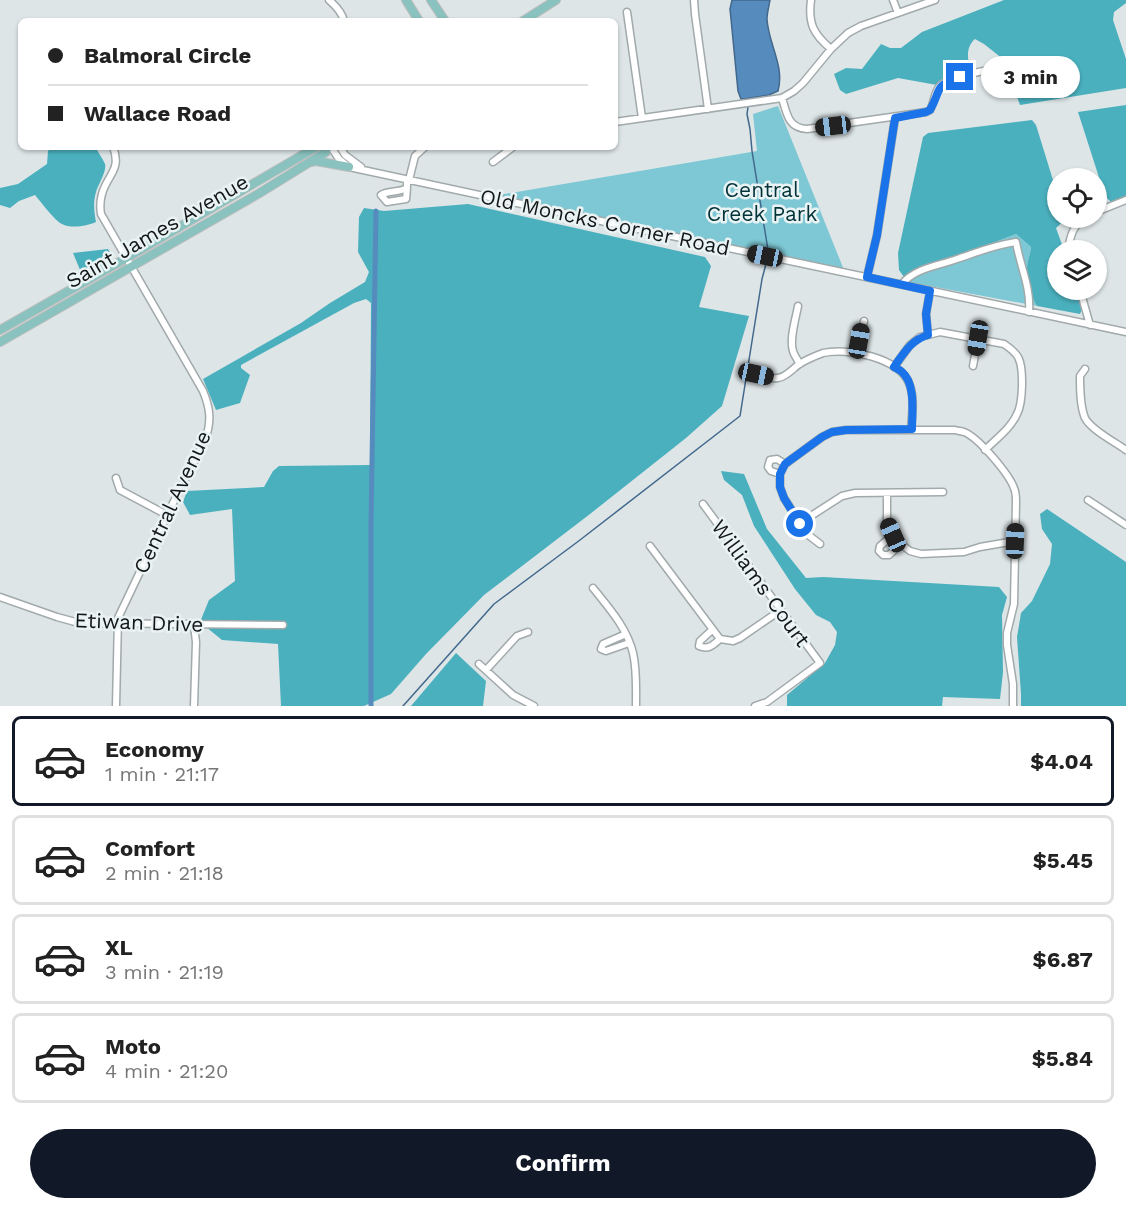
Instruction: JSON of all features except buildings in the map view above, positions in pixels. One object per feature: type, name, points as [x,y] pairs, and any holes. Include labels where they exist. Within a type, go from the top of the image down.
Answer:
[{"type":"main road","points":[[406,0],[417,18]]},
{"type":"main road","points":[[432,0],[443,18]]},
{"type":"main road","points":[[528,18],[556,0]]},
{"type":"main road","name":"Saint James Avenue","points":[[0,330],[310,150]]},
{"type":"main road","name":"Saint James Avenue","points":[[0,342],[258,194],[327,150]]},
{"type":"main road","points":[[309,163],[316,160],[349,166]]},
{"type":"street","points":[[329,0],[338,8],[343,18]]},
{"type":"street","points":[[694,0],[708,109]]},
{"type":"street","points":[[811,0],[809,15],[813,28],[820,40],[831,49]]},
{"type":"street","points":[[893,0],[898,13]]},
{"type":"street","points":[[618,122],[782,98],[803,83],[831,49],[848,33],[861,26],[935,0]]},
{"type":"street","points":[[627,12],[642,118]]},
{"type":"street","points":[[782,98],[792,125],[798,129],[895,118],[930,110],[938,88],[943,83],[979,71],[994,69]]},
{"type":"street","points":[[867,277],[877,235],[895,118]]},
{"type":"street","name":"Central Avenue","points":[[114,150],[116,163],[101,196],[101,214],[202,391],[210,415],[205,440],[118,618],[117,706]]},
{"type":"street","points":[[332,150],[349,166]]},
{"type":"street","points":[[342,150],[352,162],[366,171]]},
{"type":"street","points":[[407,189],[415,156],[422,150]]},
{"type":"street","points":[[493,162],[509,150]]},
{"type":"street","name":"Old Moncks Corner Road","points":[[349,166],[1126,332]]},
{"type":"street","points":[[1107,208],[1126,200]]},
{"type":"street","points":[[902,284],[907,278],[921,271],[998,245],[1016,242],[1028,287],[1029,312]]},
{"type":"street","points":[[928,335],[926,314],[930,291]]},
{"type":"street","points":[[1083,300],[1090,325]]},
{"type":"street","points":[[798,306],[792,348],[800,364]]},
{"type":"street","points":[[857,354],[864,321]]},
{"type":"street","points":[[894,367],[910,345],[921,337],[940,332],[1004,344],[1013,350],[1019,359],[1021,370],[1021,399],[1018,413],[985,450]]},
{"type":"street","points":[[974,366],[978,338]]},
{"type":"street","points":[[756,374],[779,378],[814,356],[826,352],[879,358],[904,373],[910,385],[913,403],[912,429]]},
{"type":"street","points":[[1085,369],[1080,376],[1086,420],[1126,450]]},
{"type":"street","points":[[820,544],[807,534],[784,498],[780,487],[780,474],[785,464],[822,437],[832,432],[846,430],[912,429],[955,430],[965,432],[975,440],[1007,474],[1014,488],[1016,502],[1014,604],[1007,633],[1013,704]]},
{"type":"street","points":[[780,474],[771,471],[768,463],[770,460],[777,459],[785,464]]},
{"type":"street","points":[[116,478],[120,490],[167,515]]},
{"type":"street","points":[[800,524],[842,495],[944,492]]},
{"type":"street","points":[[887,493],[887,522],[893,535],[910,551],[921,554],[964,552],[1015,541]]},
{"type":"street","points":[[1088,500],[1126,525]]},
{"type":"street","name":"Williams Court","points":[[703,504],[820,663],[767,702],[755,706]]},
{"type":"street","points":[[893,535],[880,546],[879,551],[883,555],[889,555],[901,544]]},
{"type":"street","points":[[650,546],[720,639],[733,641],[740,638],[781,610]]},
{"type":"street","points":[[594,588],[626,634],[633,655],[636,706]]},
{"type":"street","name":"Etiwan Drive","points":[[0,597],[79,623],[283,626]]},
{"type":"street","points":[[194,625],[196,642],[194,706]]},
{"type":"street","points":[[712,630],[700,641],[699,646],[710,647],[720,639]]},
{"type":"street","points":[[486,670],[517,636],[528,632]]},
{"type":"street","points":[[626,634],[603,644],[601,649],[606,651],[629,643]]},
{"type":"street","points":[[479,664],[513,695],[534,706]]},
{"type":"green space","name":"Central Creek Park","points":[[778,106],[844,270],[493,196],[757,151],[753,114]]},
{"type":"green space","points":[[1016,234],[1031,247],[1027,276],[1037,306],[903,281],[904,277]]},
{"type":"shaded area","points":[[732,0],[770,0],[767,19],[778,64],[780,82],[778,91],[769,95],[741,99],[738,91],[730,9]]},
{"type":"shaded area","points":[[1004,0],[1126,0],[1126,3],[1114,12],[1113,20],[1126,59],[1126,88],[1020,105],[1003,59],[975,39],[968,50],[970,71],[937,85],[898,78],[846,94],[840,90],[834,74],[846,68],[862,69],[881,44],[890,48],[901,48],[922,32]]},
{"type":"shaded area","points":[[1126,105],[1126,196],[1111,202],[1107,198],[1107,168],[1096,168],[1078,112]]},
{"type":"shaded area","points":[[1032,120],[1036,125],[1049,168],[1047,168],[1047,228],[1056,228],[1060,240],[1047,240],[1047,300],[1081,300],[1083,307],[1080,314],[1037,306],[1027,276],[1031,247],[1016,234],[904,277],[899,270],[898,253],[923,137],[928,133]]},
{"type":"shaded area","points":[[97,150],[105,167],[95,196],[96,222],[79,226],[62,224],[35,195],[19,201],[10,208],[0,205],[0,188],[18,184],[47,164],[48,151]]},
{"type":"shaded area","points":[[468,204],[705,257],[711,266],[699,307],[749,316],[722,406],[686,438],[484,595],[426,654],[391,694],[364,706],[281,706],[278,644],[222,640],[200,622],[209,600],[235,581],[232,509],[190,515],[183,502],[187,491],[264,487],[273,471],[279,466],[370,465],[371,303],[366,299],[354,303],[241,365],[241,368],[250,375],[240,403],[216,410],[203,379],[301,323],[365,282],[369,272],[358,252],[359,217],[364,208],[384,211]]},
{"type":"shaded area","points":[[108,249],[112,256],[104,265],[83,277],[73,253]]},
{"type":"shaded area","points":[[721,471],[744,474],[767,529],[806,578],[999,587],[1007,597],[1002,615],[1003,672],[1000,699],[943,697],[942,706],[787,706],[787,695],[825,663],[835,645],[837,632],[830,622],[816,615],[795,589],[754,526],[742,495],[724,480]]},
{"type":"shaded area","points":[[1047,509],[1126,562],[1126,706],[1021,706],[1017,637],[1021,613],[1032,601],[1050,564],[1052,544],[1042,529],[1040,514]]},
{"type":"shaded area","points":[[456,653],[486,681],[483,706],[411,706]]},
{"type":"waterway","points":[[748,107],[752,151],[768,250]]},
{"type":"waterway","points":[[371,706],[371,526],[376,211]]},
{"type":"waterway","points":[[403,706],[494,604],[740,416],[766,264]]},
{"type":"route","points":[[800,524],[780,487],[780,474],[785,464],[832,432],[912,429],[913,403],[910,385],[904,373],[894,367],[910,345],[928,335],[926,314],[930,291],[867,277],[877,235],[895,118],[930,110],[938,88],[943,83],[960,77]]}]
